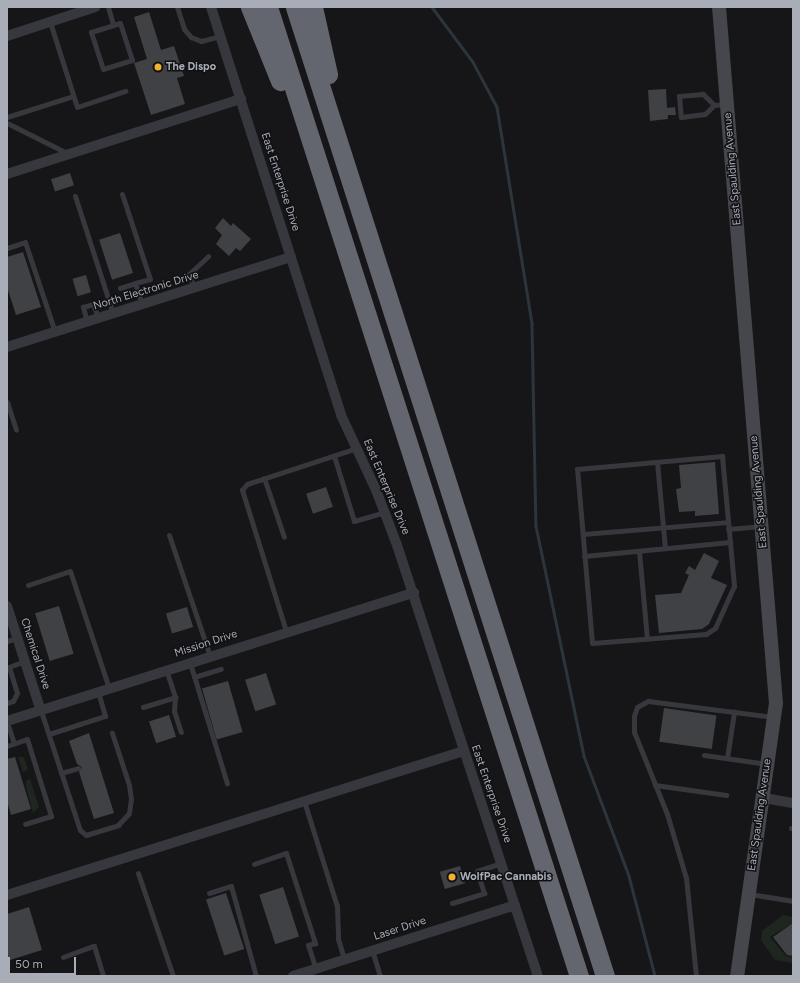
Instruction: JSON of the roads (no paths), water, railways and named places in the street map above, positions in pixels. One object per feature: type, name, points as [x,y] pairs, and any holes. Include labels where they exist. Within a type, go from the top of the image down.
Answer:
[{"type":"highway","points":[[250,7],[334,212]]},
{"type":"highway","points":[[268,7],[579,976]]},
{"type":"highway","points":[[295,7],[605,976]]},
{"type":"highway","points":[[313,7],[352,185]]},
{"type":"street","points":[[7,36],[50,22],[76,10],[94,7]]},
{"type":"street","name":"East Enterprise Drive","points":[[211,7],[342,415],[385,512],[414,593],[464,752],[502,863],[538,976]]},
{"type":"street","name":"East Spaulding Avenue","points":[[720,7],[721,104],[761,526],[776,703],[764,798],[737,976]]},
{"type":"street","points":[[7,174],[241,99]]},
{"type":"street","name":"North Electronic Drive","points":[[7,347],[291,257]]},
{"type":"street","name":"Mission Drive","points":[[7,722],[286,631],[414,593]]},
{"type":"street","name":"Chemical Drive","points":[[7,606],[41,710]]},
{"type":"street","points":[[7,895],[303,800],[464,752]]},
{"type":"street","points":[[764,798],[793,803]]},
{"type":"street","name":"Laser Drive","points":[[293,976],[515,905]]},
{"type":"lane","points":[[108,7],[114,25]]},
{"type":"lane","points":[[177,7],[184,29],[190,37],[201,41],[221,36]]},
{"type":"lane","points":[[50,22],[77,107],[125,91]]},
{"type":"lane","points":[[120,23],[132,60],[103,69],[91,32],[114,25],[120,23]]},
{"type":"lane","points":[[703,94],[721,104],[705,114],[681,117],[679,96],[703,94]]},
{"type":"lane","points":[[7,117],[73,96]]},
{"type":"lane","points":[[7,123],[68,154]]},
{"type":"lane","points":[[120,288],[150,279],[122,194]]},
{"type":"lane","points":[[75,196],[113,314]]},
{"type":"lane","points":[[7,248],[25,242],[55,332]]},
{"type":"lane","points":[[194,288],[189,274],[208,256]]},
{"type":"lane","points":[[135,283],[142,305]]},
{"type":"lane","points":[[87,322],[83,307],[93,304],[98,318]]},
{"type":"lane","points":[[7,402],[16,430]]},
{"type":"lane","points":[[286,631],[243,496],[244,487],[264,478],[357,448]]},
{"type":"lane","points":[[334,456],[354,521],[385,512]]},
{"type":"lane","points":[[722,456],[728,522],[734,586],[715,628],[706,634],[592,643],[577,469],[722,456]]},
{"type":"lane","points":[[657,462],[665,548]]},
{"type":"lane","points":[[264,478],[284,537]]},
{"type":"lane","points":[[582,534],[728,522]]},
{"type":"lane","points":[[728,529],[761,526]]},
{"type":"lane","points":[[169,535],[210,656]]},
{"type":"lane","points":[[584,556],[730,542]]},
{"type":"lane","points":[[640,551],[647,639]]},
{"type":"lane","points":[[28,585],[70,570],[109,688]]},
{"type":"lane","points":[[7,641],[18,638]]},
{"type":"lane","points":[[7,703],[13,701],[17,693],[9,667],[25,661]]},
{"type":"lane","points":[[189,662],[227,783]]},
{"type":"lane","points":[[194,677],[221,669]]},
{"type":"lane","points":[[166,670],[175,697],[173,705],[181,732]]},
{"type":"lane","points":[[49,734],[105,716],[98,692]]},
{"type":"lane","points":[[143,707],[175,697]]},
{"type":"lane","points":[[696,976],[686,878],[667,814],[634,732],[634,716],[641,703],[648,701],[774,717]]},
{"type":"lane","points":[[41,710],[82,832],[86,835],[118,825],[125,820],[131,799],[129,785],[112,733]]},
{"type":"lane","points":[[728,758],[734,712]]},
{"type":"lane","points":[[7,722],[14,743]]},
{"type":"lane","points":[[7,746],[27,739],[51,816],[25,824]]},
{"type":"lane","points":[[704,755],[768,764]]},
{"type":"lane","points":[[61,773],[78,768]]},
{"type":"lane","points":[[655,785],[726,795]]},
{"type":"lane","points":[[303,800],[337,906],[338,939],[344,959]]},
{"type":"lane","points":[[254,864],[286,853],[315,942],[308,945],[316,968]]},
{"type":"lane","points":[[452,903],[484,893],[477,871],[502,863]]},
{"type":"lane","points":[[138,873],[173,976]]},
{"type":"lane","points":[[209,893],[231,886],[256,976]]},
{"type":"lane","points":[[749,894],[793,901]]},
{"type":"lane","points":[[63,957],[94,946],[103,976]]},
{"type":"lane","points":[[372,950],[380,976]]},
{"type":"waterway","points":[[432,7],[473,62],[497,107],[532,324],[536,526],[584,756],[629,876],[655,976]]},
{"type":"place","name":"The Dispo","points":[[158,67]]},
{"type":"place","name":"WolfPac Cannabis","points":[[452,877]]}]
